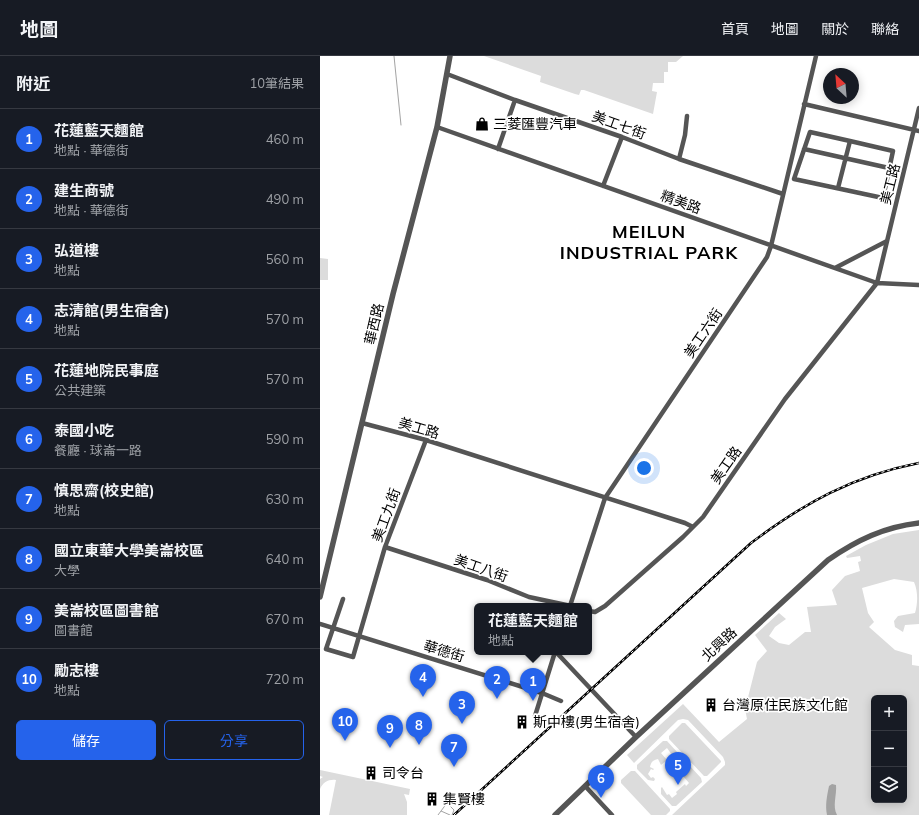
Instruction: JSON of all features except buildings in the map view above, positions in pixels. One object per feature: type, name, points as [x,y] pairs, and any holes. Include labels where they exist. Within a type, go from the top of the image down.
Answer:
[{"type":"street","name":"華西路","points":[[320,597],[394,294],[437,127],[450,56]]},
{"type":"street","name":"美工六街","points":[[571,603],[605,498],[763,263],[771,246],[816,56]]},
{"type":"street","name":"美工七街","points":[[447,74],[679,159],[783,194]]},
{"type":"street","points":[[498,149],[515,100]]},
{"type":"street","points":[[804,104],[917,131]]},
{"type":"street","name":"美工路","points":[[362,423],[426,440],[685,523],[693,527],[703,516],[785,399],[877,283],[917,131],[919,108]]},
{"type":"street","points":[[679,159],[685,135],[687,116]]},
{"type":"street","name":"精美路","points":[[437,127],[877,283],[919,285]]},
{"type":"street","points":[[810,132],[893,151],[883,198],[794,179],[804,149],[810,132]]},
{"type":"street","points":[[603,186],[622,137]]},
{"type":"street","points":[[838,188],[850,141]]},
{"type":"street","points":[[804,149],[889,168]]},
{"type":"street","points":[[835,268],[887,241]]},
{"type":"street","name":"美工九街","points":[[333,628],[326,649],[353,657],[385,548],[426,440]]},
{"type":"street","name":"北興路","points":[[555,815],[586,787],[636,737],[828,560],[845,548],[864,538],[885,530],[919,523]]},
{"type":"street","points":[[592,612],[595,612],[605,606],[683,538],[693,527]]},
{"type":"street","name":"美工八街","points":[[385,548],[488,580],[529,596],[558,603]]},
{"type":"street","points":[[333,628],[343,599]]},
{"type":"street","name":"華德街","points":[[320,624],[542,693],[561,701]]},
{"type":"street","points":[[535,716],[555,655]]},
{"type":"street","points":[[559,655],[636,737]]},
{"type":"street","points":[[586,787],[612,815]]},
{"type":"shaded area","points":[[484,56],[683,56],[676,62],[668,62],[668,72],[664,72],[664,83],[653,83],[652,91],[657,92],[653,114],[584,90],[581,90],[579,95],[540,82],[541,76]]},
{"type":"shaded area","points":[[320,258],[328,259],[328,280],[320,280]]},
{"type":"shaded area","points":[[919,530],[919,624],[905,625],[903,632],[895,627],[894,621],[898,616],[915,613],[917,597],[914,582],[894,579],[862,588],[868,613],[874,622],[869,627],[895,650],[912,655],[912,665],[919,666],[919,815],[672,815],[725,765],[723,757],[688,720],[683,719],[678,720],[634,763],[627,755],[683,704],[719,742],[747,719],[745,709],[757,662],[767,651],[755,635],[779,613],[786,619],[775,627],[769,636],[779,643],[789,645],[805,632],[811,632],[807,607],[837,605],[832,590],[845,576],[860,571],[858,562],[861,561],[860,556],[847,558],[846,556],[866,545],[893,534]]},
{"type":"shaded area","points":[[682,723],[685,723],[721,761],[707,776],[704,776],[669,739],[669,736]]},
{"type":"shaded area","points":[[663,741],[667,741],[701,778],[702,782],[676,806],[672,806],[661,794],[661,788],[662,787],[667,795],[669,794],[672,798],[685,784],[686,786],[689,783],[683,776],[683,771],[686,769],[679,761],[676,763],[671,760],[672,758],[670,757],[672,755],[667,748],[661,753],[667,760],[661,765],[658,759],[651,764],[650,767],[654,769],[651,769],[648,774],[651,778],[653,777],[655,779],[654,781],[648,780],[637,769],[637,765]]},
{"type":"shaded area","points":[[320,770],[410,789],[409,795],[404,794],[407,802],[407,815],[329,815],[336,780],[326,782],[320,789],[320,779],[323,777],[320,776]]},
{"type":"shaded area","points":[[631,771],[635,771],[670,809],[666,815],[651,815],[621,783],[621,780]]},
{"type":"shaded area","points":[[832,784],[836,785],[835,804],[837,815],[827,815],[827,797],[829,786]]},
{"type":"waterway","points":[[394,56],[401,125]]},
{"type":"waterway","points":[[441,811],[447,803],[454,810],[452,815]]},
{"type":"waterway","points":[[438,815],[441,811],[450,815]]},
{"type":"railway","points":[[454,815],[751,543],[790,515],[830,493],[872,475],[919,463]]},
{"type":"place","name":"三菱匯豐汽車","points":[[482,124]]},
{"type":"place","name":"志清館(男生宿舍)","points":[[423,697]]},
{"type":"place","name":"建生商號","points":[[497,699]]},
{"type":"place","name":"花蓮藍天麵館","points":[[533,701]]},
{"type":"place","name":"台灣原住民族文化館","points":[[711,705]]},
{"type":"place","name":"斯中樓(男生宿舍)","points":[[522,722]]},
{"type":"place","name":"弘道樓","points":[[462,724]]},
{"type":"place","name":"勵志樓","points":[[345,741]]},
{"type":"place","name":"國立東華大學美崙校區","points":[[419,745]]},
{"type":"place","name":"美崙校區圖書館","points":[[390,748]]},
{"type":"place","name":"慎思齋(校史館)","points":[[454,767]]},
{"type":"place","name":"司令台","points":[[371,773]]},
{"type":"place","name":"花蓮地院民事庭","points":[[678,785]]},
{"type":"place","name":"泰國小吃","points":[[601,798]]},
{"type":"place","name":"集賢樓","points":[[432,799]]},
{"type":"district","name":"MEILUN INDUSTRIAL PARK","points":[[649,242]]}]
